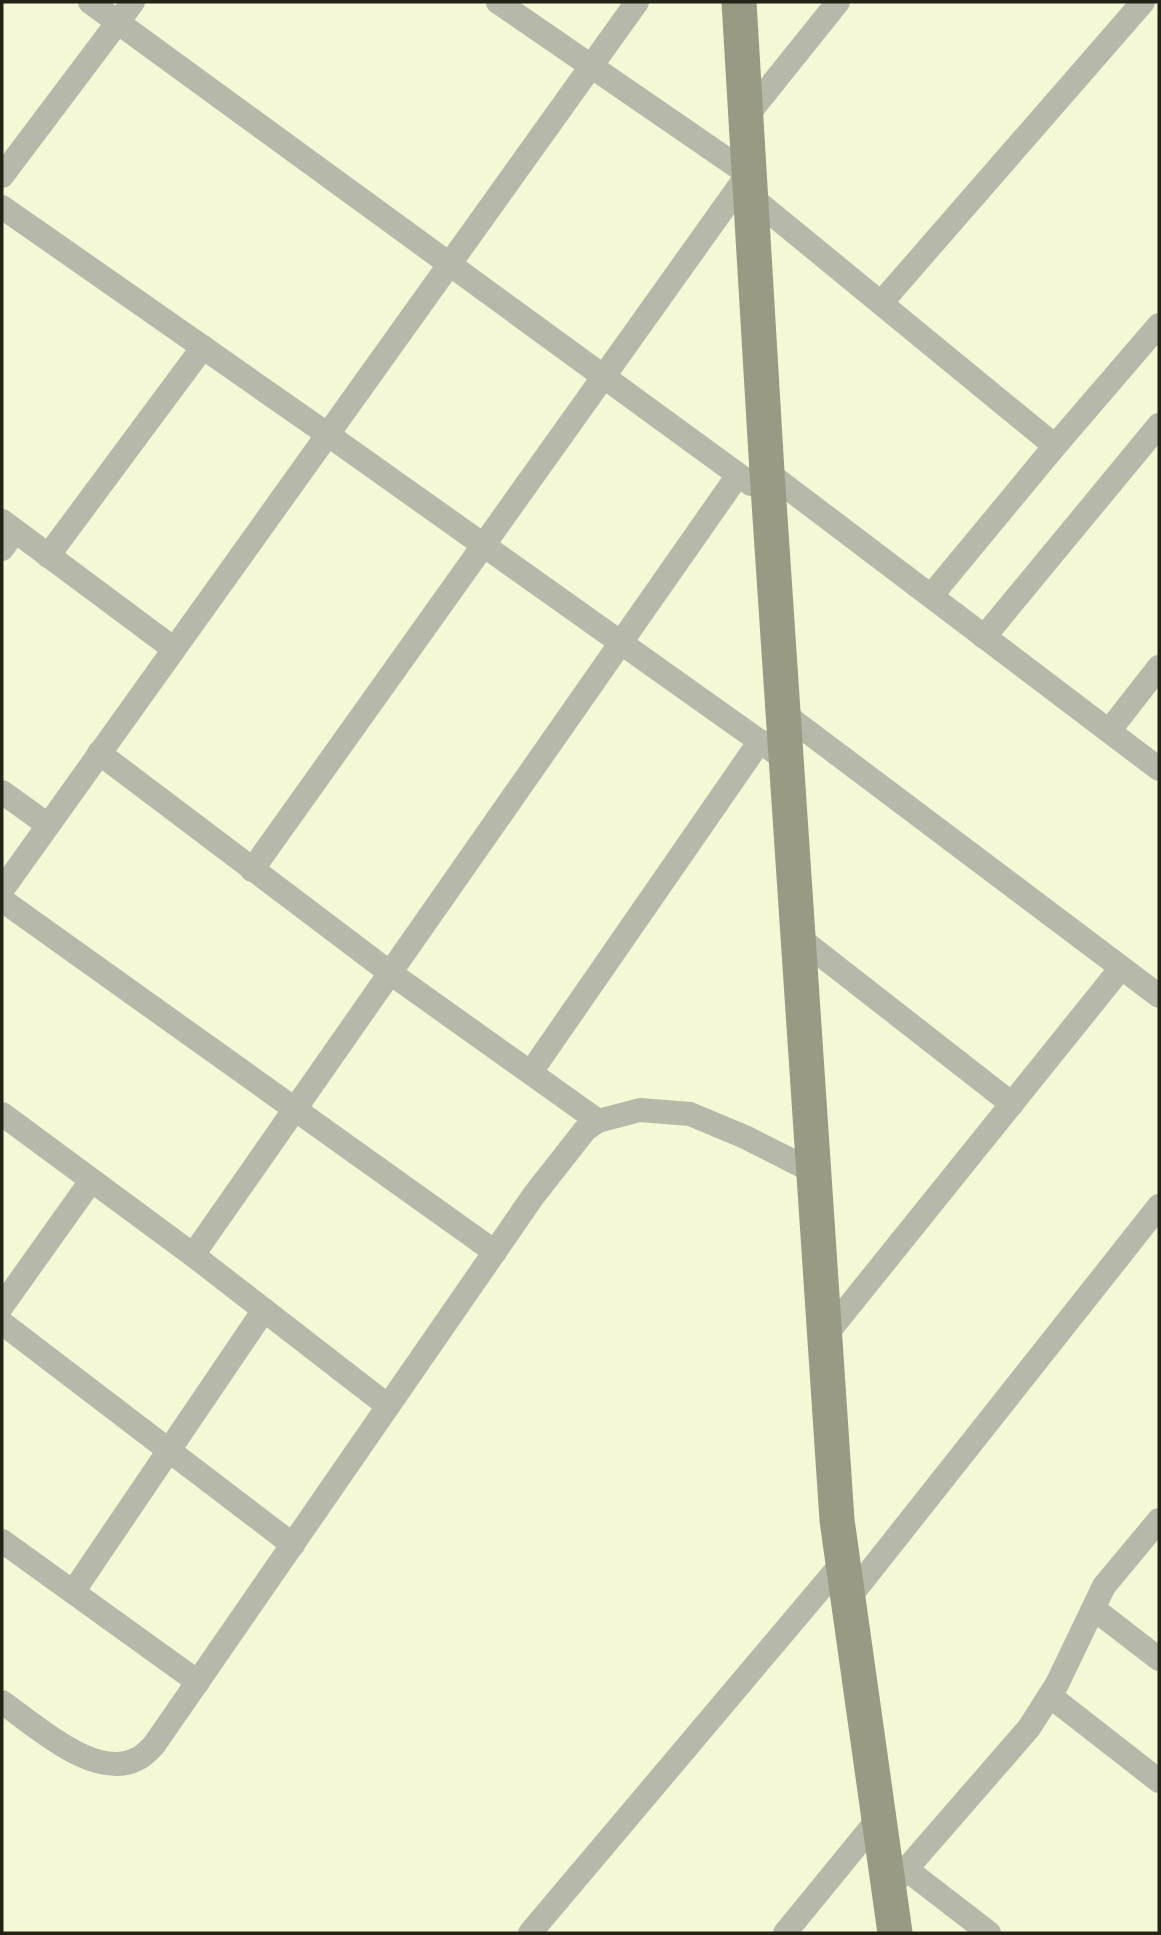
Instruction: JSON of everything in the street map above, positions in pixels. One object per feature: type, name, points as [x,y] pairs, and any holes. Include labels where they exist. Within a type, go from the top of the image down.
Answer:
[{"type":"main road","points":[[739,2],[758,481],[783,713],[773,751],[798,937],[837,1520],[879,1818],[897,1879],[895,1933]]},
{"type":"street","points":[[90,2],[604,376],[931,596],[1159,769]]},
{"type":"street","points":[[2,176],[133,2]]},
{"type":"street","points":[[498,2],[591,66],[748,184],[881,303],[1055,446]]},
{"type":"street","points":[[2,890],[637,2]]},
{"type":"street","points":[[745,118],[838,2]]},
{"type":"street","points":[[881,303],[1143,2]]},
{"type":"street","points":[[252,870],[604,376],[748,184]]},
{"type":"street","points":[[2,207],[773,751],[531,1072]]},
{"type":"street","points":[[931,596],[1159,326]]},
{"type":"street","points":[[48,555],[203,347]]},
{"type":"street","points":[[984,637],[1159,425]]},
{"type":"street","points":[[193,1255],[620,642],[758,481]]},
{"type":"street","points":[[6,534],[48,555],[174,649]]},
{"type":"street","points":[[1108,731],[1159,667]]},
{"type":"street","points":[[783,713],[1159,996]]},
{"type":"street","points":[[99,753],[252,870],[598,1121]]},
{"type":"street","points":[[2,792],[48,825]]},
{"type":"street","points":[[2,900],[495,1252]]},
{"type":"street","points":[[798,937],[1012,1104]]},
{"type":"street","points":[[825,1336],[1121,968]]},
{"type":"street","points":[[2,1702],[78,1755],[100,1762],[123,1764],[139,1759],[154,1745],[534,1195],[585,1130],[598,1121],[640,1110],[690,1114],[814,1171]]},
{"type":"street","points":[[2,1114],[193,1255],[388,1406]]},
{"type":"street","points":[[2,1306],[92,1181]]},
{"type":"street","points":[[848,1599],[1159,1206]]},
{"type":"street","points":[[73,1592],[264,1310]]},
{"type":"street","points":[[2,1323],[293,1545]]},
{"type":"street","points":[[989,1933],[897,1879],[1029,1728],[1050,1696],[1104,1586],[1159,1520]]},
{"type":"street","points":[[2,1541],[198,1682]]},
{"type":"street","points":[[530,1933],[843,1562]]},
{"type":"street","points":[[1094,1609],[1159,1659]]},
{"type":"street","points":[[1050,1696],[1159,1781]]},
{"type":"street","points":[[785,1933],[879,1818]]}]
